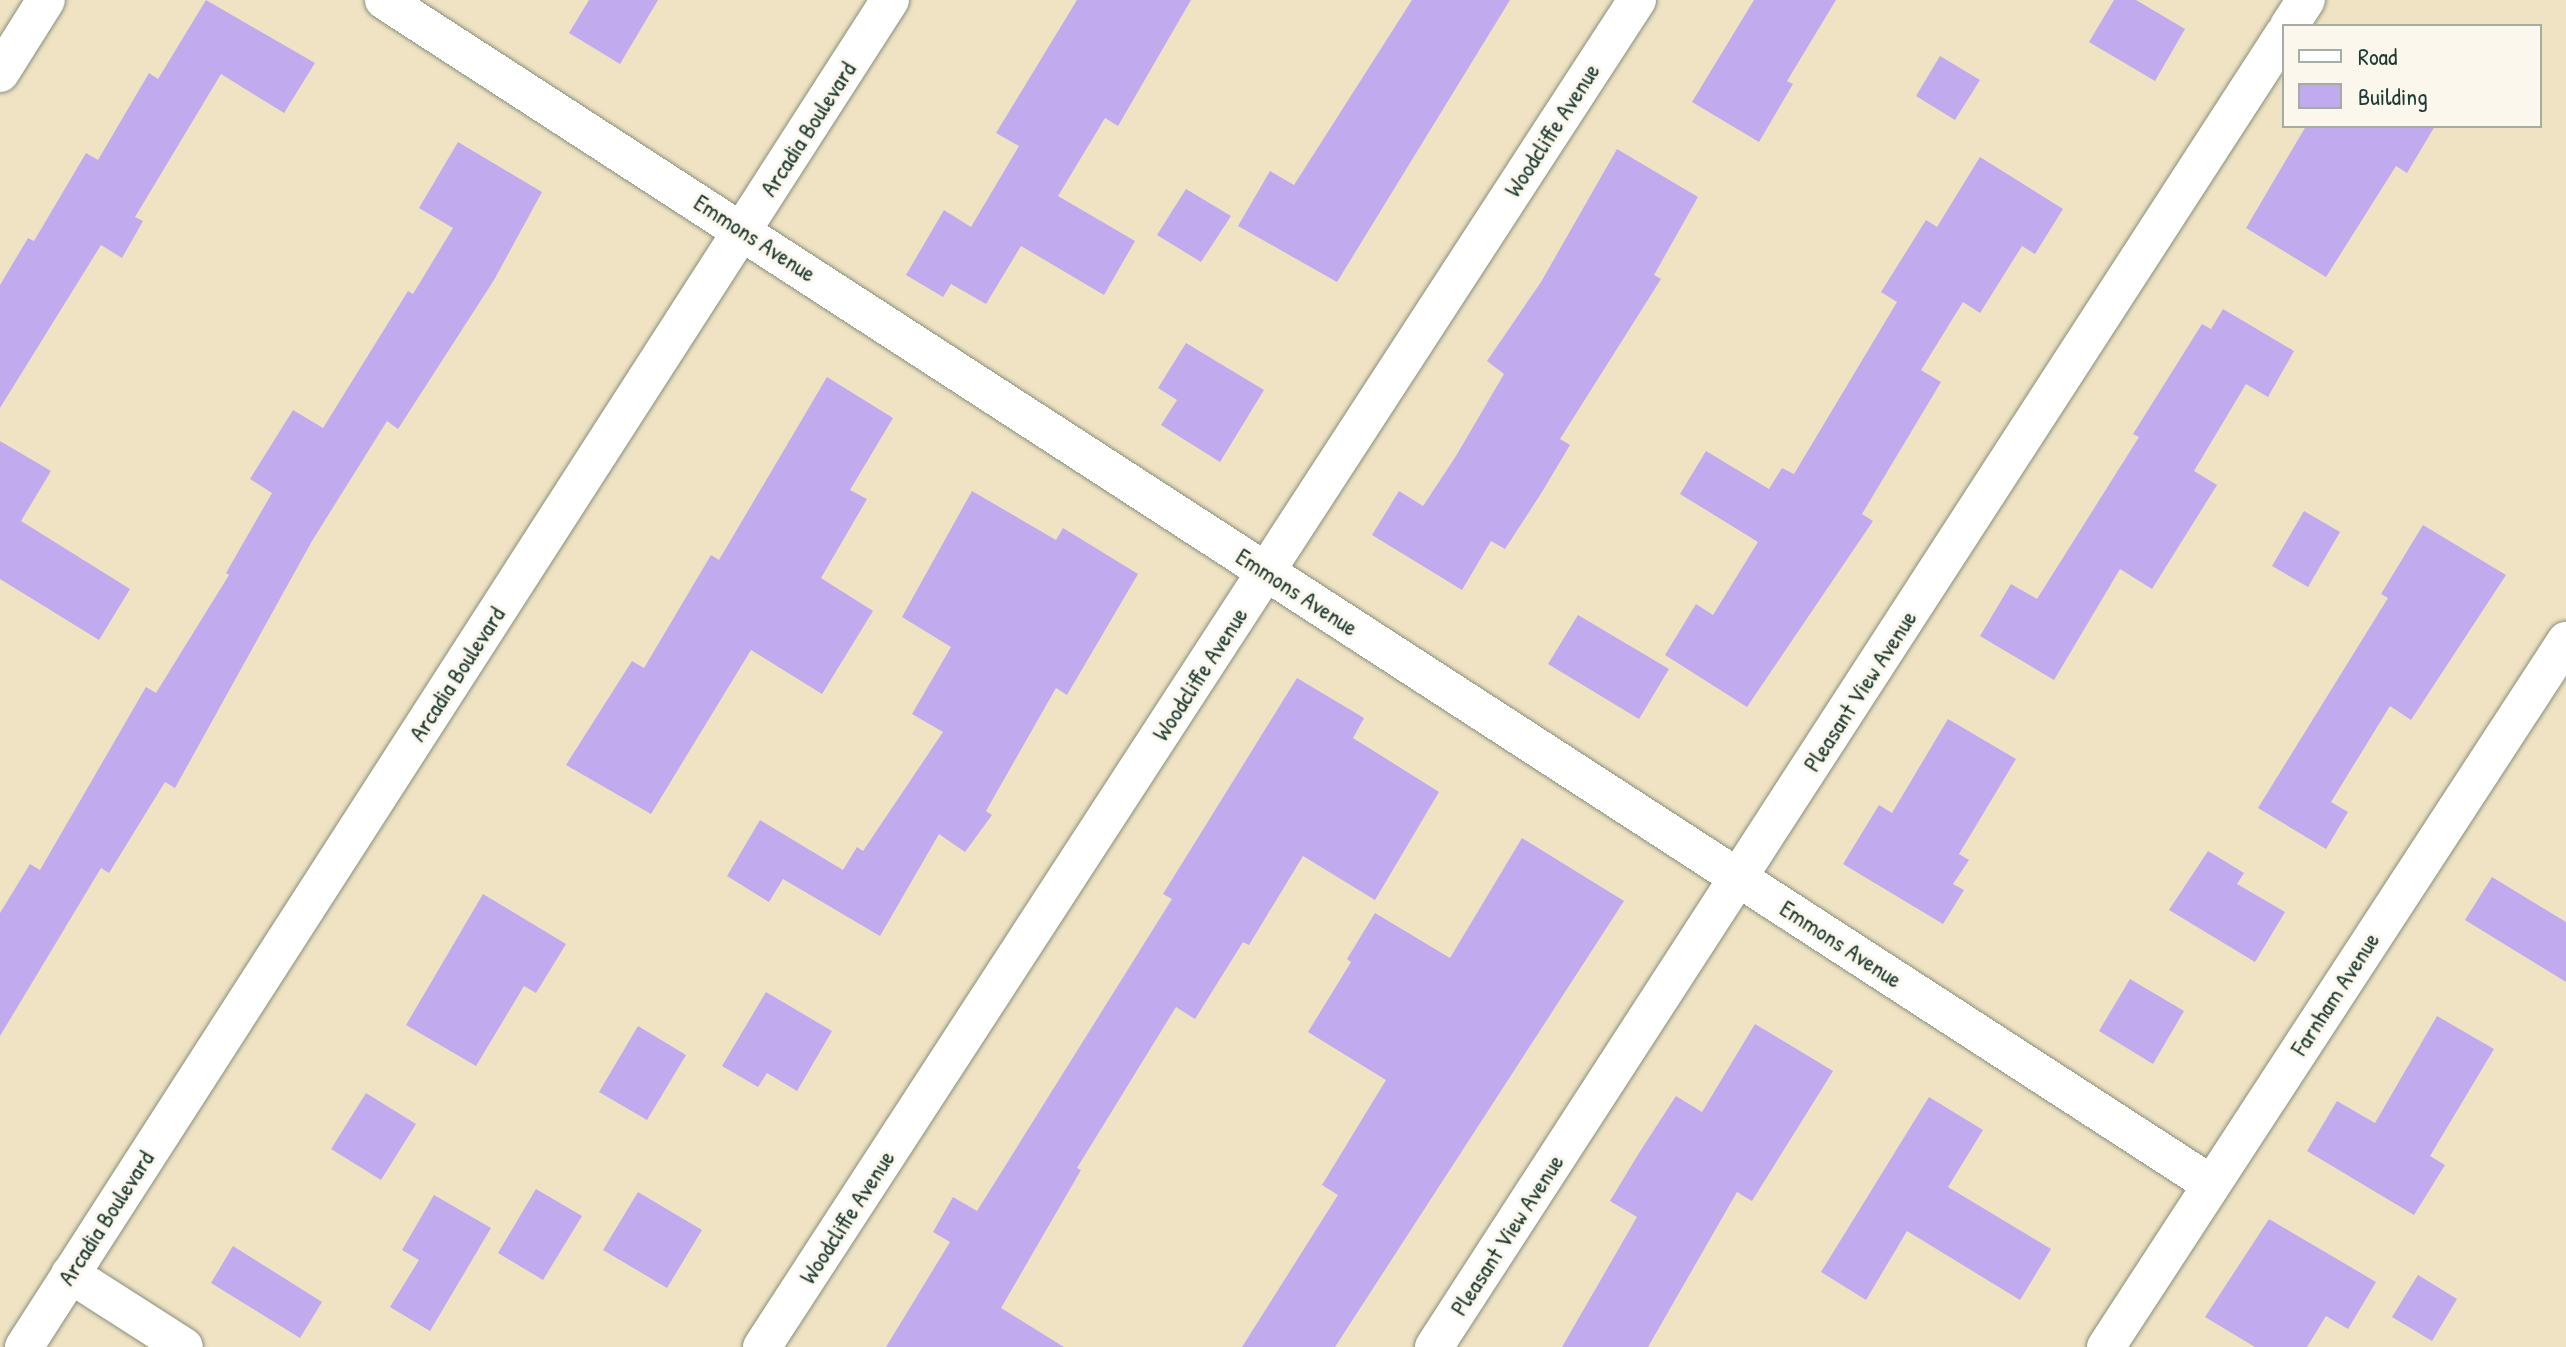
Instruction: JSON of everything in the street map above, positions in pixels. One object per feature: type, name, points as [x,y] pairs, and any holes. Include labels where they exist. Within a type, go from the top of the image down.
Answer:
[{"type":"street","points":[[0,73],[46,0]]},
{"type":"street","name":"Emmons Avenue","points":[[384,0],[743,229],[2211,1184]]},
{"type":"street","name":"Arcadia Boulevard","points":[[24,1347],[890,0]]},
{"type":"street","name":"Woodcliffe Avenue","points":[[762,1347],[1637,0]]},
{"type":"street","points":[[2290,24],[2306,0]]},
{"type":"street","name":"Pleasant View Avenue","points":[[1434,1347],[2282,37]]},
{"type":"street","name":"Farnham Avenue","points":[[2106,1347],[2566,641]]},
{"type":"street","points":[[70,1274],[184,1347]]},
{"type":"building","points":[[206,0],[315,63],[284,113],[221,74],[135,217],[143,221],[122,258],[101,245],[0,408],[0,285],[28,238],[34,241],[86,153],[98,160],[149,73],[158,79]]},
{"type":"building","points":[[589,0],[658,0],[620,64],[569,33]]},
{"type":"building","points":[[1077,0],[1191,0],[1118,126],[1105,118],[1058,196],[1135,241],[1104,295],[1021,246],[986,304],[951,284],[943,297],[906,275],[944,210],[971,227],[1019,146],[996,133]]},
{"type":"building","points":[[1412,0],[1510,0],[1337,282],[1238,226],[1270,171],[1294,185]]},
{"type":"building","points":[[1754,0],[1836,0],[1787,81],[1793,84],[1759,142],[1692,102]]},
{"type":"building","points":[[2114,0],[2136,0],[2185,29],[2155,81],[2089,42]]},
{"type":"building","points":[[1940,56],[1980,80],[1955,120],[1916,96]]},
{"type":"building","points":[[2305,128],[2434,128],[2407,173],[2396,166],[2326,277],[2246,228]]},
{"type":"building","points":[[458,142],[542,192],[494,280],[398,429],[387,421],[312,541],[175,788],[165,782],[109,873],[101,868],[0,1036],[0,913],[30,864],[40,870],[146,687],[156,693],[229,575],[226,573],[272,493],[250,479],[293,410],[323,428],[408,291],[413,294],[453,228],[419,208]]},
{"type":"building","points":[[1617,149],[1698,197],[1654,275],[1661,279],[1560,439],[1570,445],[1542,492],[1505,549],[1491,541],[1462,590],[1372,535],[1399,491],[1423,506],[1456,456],[1504,374],[1487,361],[1541,282]]},
{"type":"building","points":[[1980,157],[2063,209],[2035,254],[2022,246],[1980,313],[1963,302],[1921,370],[1941,382],[1862,514],[1873,521],[1747,707],[1665,655],[1696,604],[1713,615],[1758,542],[1680,494],[1706,451],[1769,489],[1782,468],[1794,474],[1897,302],[1881,292],[1926,220],[1937,227]]},
{"type":"building","points":[[1186,189],[1231,216],[1201,262],[1157,235]]},
{"type":"building","points":[[2223,309],[2294,351],[2268,397],[2246,384],[2194,471],[2217,485],[2152,589],[2120,569],[2054,680],[1980,636],[2011,584],[2037,599],[2139,437],[2133,434],[2202,324],[2211,329]]},
{"type":"building","points":[[1186,343],[1264,390],[1220,462],[1161,425],[1177,400],[1158,388]]},
{"type":"building","points":[[827,377],[893,418],[850,490],[867,499],[821,578],[873,611],[822,694],[751,650],[651,814],[566,765],[632,661],[644,668],[711,555],[719,560]]},
{"type":"building","points":[[0,441],[51,471],[21,521],[130,589],[99,640],[0,579]]},
{"type":"building","points":[[972,491],[1056,540],[1063,528],[1138,574],[1067,695],[1056,688],[986,811],[992,815],[965,852],[939,834],[880,936],[783,879],[769,902],[727,876],[760,820],[843,870],[857,847],[863,851],[943,732],[912,714],[951,647],[902,617]]},
{"type":"building","points":[[2304,511],[2340,532],[2308,587],[2272,566]]},
{"type":"building","points":[[2423,525],[2506,575],[2411,720],[2390,706],[2331,802],[2348,812],[2326,849],[2258,808],[2388,598],[2381,594]]},
{"type":"building","points":[[1578,615],[1669,669],[1639,719],[1548,664]]},
{"type":"building","points":[[1297,678],[1364,718],[1353,738],[1439,792],[1375,900],[1303,856],[1249,945],[1243,942],[1195,1019],[1176,1007],[1077,1168],[1081,1170],[1001,1308],[1064,1347],[886,1347],[950,1242],[933,1232],[953,1197],[977,1211],[1172,899],[1163,894]]},
{"type":"building","points":[[1948,719],[2016,759],[1959,854],[1969,860],[1953,884],[1964,890],[1943,924],[1843,864],[1879,805],[1892,813]]},
{"type":"building","points":[[1522,838],[1624,901],[1335,1347],[1242,1347],[1338,1195],[1322,1185],[1386,1080],[1308,1032],[1351,962],[1347,959],[1375,913],[1450,958]]},
{"type":"building","points":[[2208,851],[2244,873],[2237,884],[2285,912],[2255,962],[2169,910]]},
{"type":"building","points":[[2492,877],[2566,922],[2566,982],[2465,920]]},
{"type":"building","points":[[483,894],[566,944],[536,993],[524,986],[476,1066],[406,1025]]},
{"type":"building","points":[[2130,979],[2184,1011],[2153,1064],[2099,1031]]},
{"type":"building","points":[[766,992],[832,1031],[797,1091],[767,1073],[758,1087],[722,1066]]},
{"type":"building","points":[[2437,1016],[2494,1049],[2430,1156],[2445,1165],[2414,1215],[2307,1151],[2337,1101],[2375,1123]]},
{"type":"building","points":[[1755,1024],[1833,1071],[1752,1201],[1737,1192],[1648,1347],[1562,1347],[1637,1217],[1610,1201],[1676,1096],[1702,1112]]},
{"type":"building","points":[[638,1026],[686,1055],[647,1120],[599,1092]]},
{"type":"building","points":[[366,1093],[416,1124],[381,1180],[331,1149]]},
{"type":"building","points":[[1929,1097],[1983,1130],[1948,1187],[2051,1249],[2020,1300],[1907,1231],[1866,1300],[1821,1272]]},
{"type":"building","points":[[536,1189],[582,1216],[543,1280],[498,1253]]},
{"type":"building","points":[[638,1192],[702,1230],[667,1288],[603,1250]]},
{"type":"building","points":[[434,1195],[491,1228],[430,1331],[390,1307],[419,1260],[402,1250]]},
{"type":"building","points":[[2269,1219],[2376,1282],[2348,1329],[2326,1316],[2307,1347],[2255,1347],[2205,1317]]},
{"type":"building","points":[[233,1246],[322,1302],[300,1338],[211,1283]]},
{"type":"building","points":[[2418,1275],[2457,1299],[2432,1341],[2392,1317]]}]
